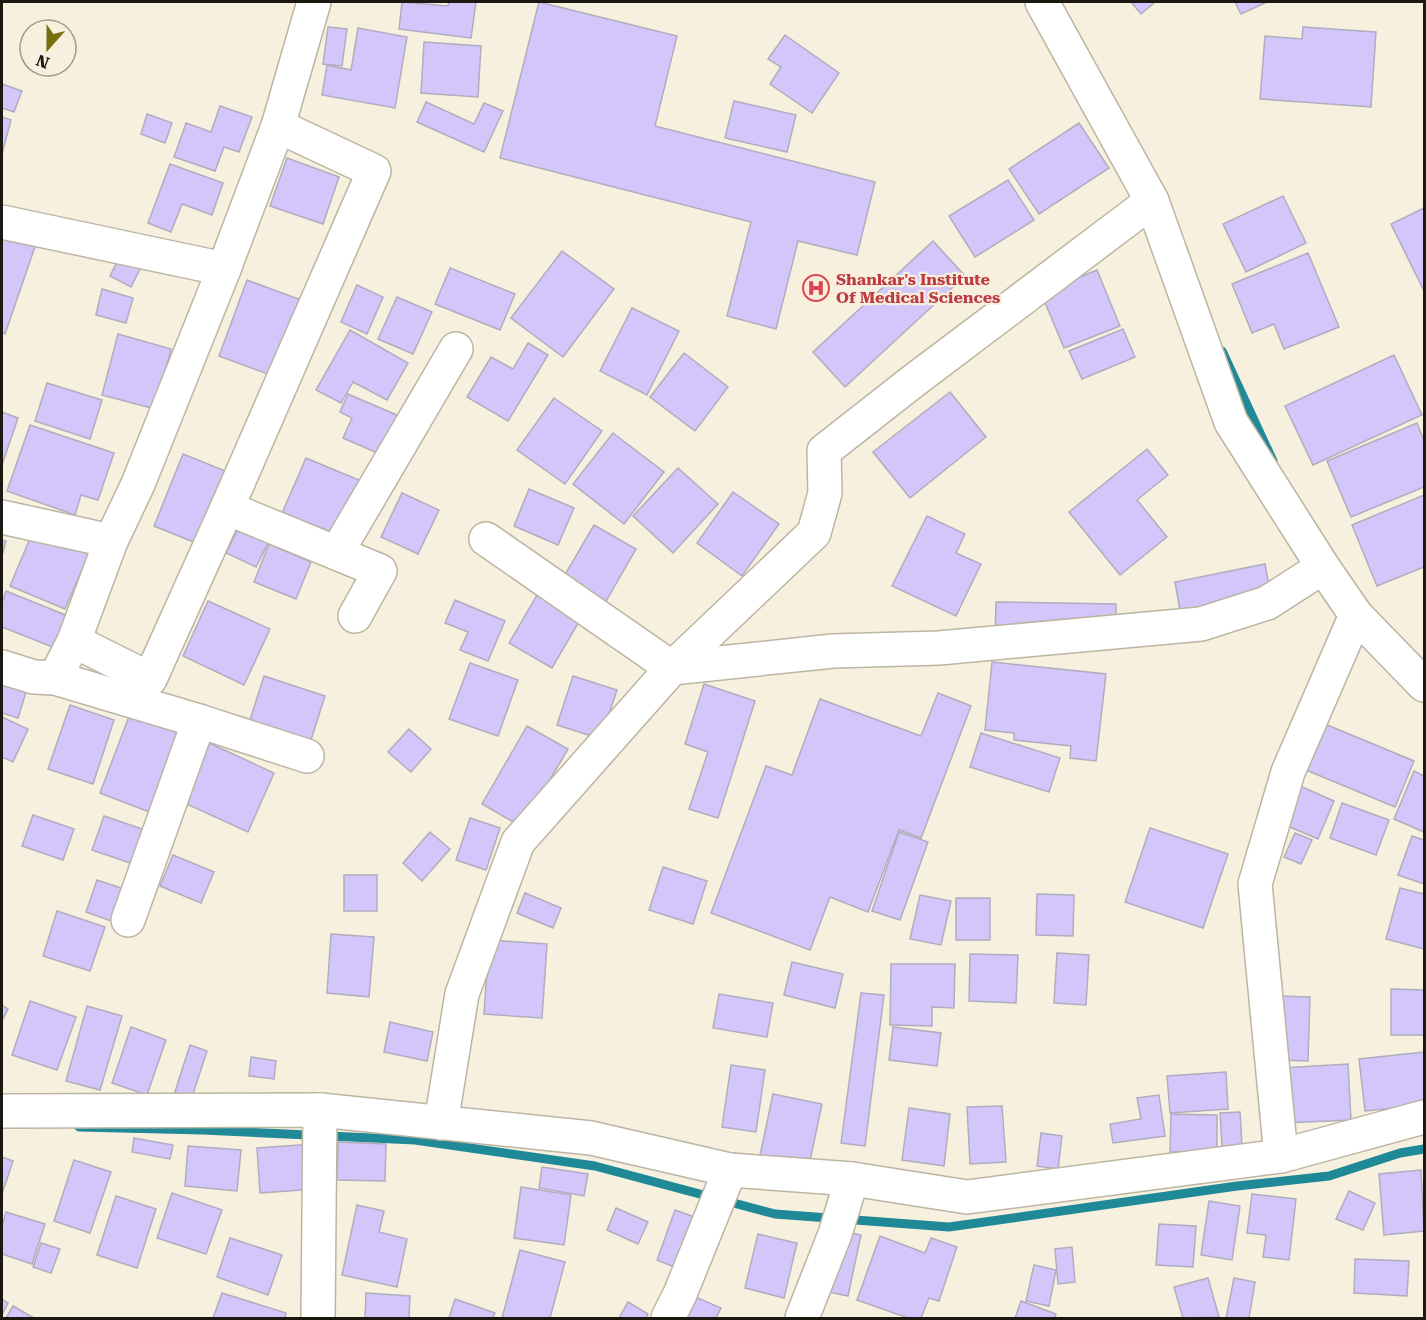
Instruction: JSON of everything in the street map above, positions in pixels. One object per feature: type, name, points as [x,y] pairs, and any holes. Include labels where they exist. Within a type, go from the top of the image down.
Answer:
[{"type":"street","points":[[56,678],[74,641],[111,541],[138,484],[224,269],[278,126],[315,2]]},
{"type":"street","points":[[1042,2],[1152,201],[1231,422],[1356,615],[1425,686]]},
{"type":"street","points":[[74,641],[150,679],[374,171],[278,126]]},
{"type":"street","points":[[441,1123],[462,994],[518,842],[672,668],[814,533],[825,493],[824,451],[1152,201]]},
{"type":"street","points":[[2,222],[224,269]]},
{"type":"street","points":[[337,552],[456,349]]},
{"type":"street","points":[[227,508],[380,571],[355,615]]},
{"type":"street","points":[[2,517],[111,541]]},
{"type":"street","points":[[486,539],[672,668],[833,651],[939,648],[1201,624],[1267,603],[1323,567]]},
{"type":"street","points":[[1281,1156],[1255,884],[1288,772],[1356,615]]},
{"type":"street","points":[[2,667],[34,677],[56,678],[200,720],[307,756]]},
{"type":"street","points":[[128,920],[200,720]]},
{"type":"street","points":[[2,1111],[320,1110],[591,1138],[723,1190],[843,1206],[967,1197],[1281,1156],[1425,1118]]},
{"type":"street","points":[[318,1318],[320,1110]]},
{"type":"street","points":[[668,1318],[723,1190]]},
{"type":"street","points":[[802,1318],[843,1206]]},
{"type":"building","points":[[402,2],[448,6],[449,2],[476,2],[471,38],[399,29]]},
{"type":"building","points":[[539,2],[677,36],[655,126],[875,182],[857,255],[798,241],[776,329],[727,316],[751,222],[500,158]]},
{"type":"building","points":[[1131,2],[1155,2],[1141,14]]},
{"type":"building","points":[[1235,2],[1267,2],[1241,14]]},
{"type":"building","points":[[328,27],[347,29],[342,66],[323,64]]},
{"type":"building","points":[[1303,27],[1376,32],[1371,107],[1260,99],[1265,36],[1302,39]]},
{"type":"building","points":[[358,28],[407,37],[395,108],[322,95],[327,65],[351,70]]},
{"type":"building","points":[[785,35],[839,73],[812,113],[770,84],[781,67],[768,59]]},
{"type":"building","points":[[424,42],[481,46],[478,97],[421,93]]},
{"type":"building","points":[[2,84],[22,91],[14,112],[2,108]]},
{"type":"building","points":[[734,101],[796,115],[787,152],[725,138]]},
{"type":"building","points":[[426,102],[474,124],[484,103],[503,111],[484,152],[417,122]]},
{"type":"building","points":[[220,106],[252,117],[239,152],[224,147],[215,171],[174,157],[186,123],[211,132]]},
{"type":"building","points":[[147,114],[172,123],[165,143],[141,134]]},
{"type":"building","points":[[2,117],[11,120],[2,154]]},
{"type":"building","points":[[1079,123],[1109,168],[1039,214],[1009,169]]},
{"type":"building","points":[[287,158],[339,177],[323,224],[270,206]]},
{"type":"building","points":[[170,164],[223,183],[212,215],[182,204],[171,232],[148,223]]},
{"type":"building","points":[[1008,180],[1034,220],[975,257],[949,216]]},
{"type":"building","points":[[1283,196],[1306,243],[1246,272],[1223,224]]},
{"type":"building","points":[[1424,208],[1424,291],[1391,224]]},
{"type":"building","points":[[2,225],[38,238],[5,334],[2,332]]},
{"type":"building","points":[[933,241],[965,276],[845,387],[813,352]]},
{"type":"building","points":[[126,244],[147,255],[131,287],[110,276]]},
{"type":"building","points":[[562,251],[614,289],[563,357],[511,318]]},
{"type":"building","points":[[1308,253],[1339,327],[1284,349],[1274,324],[1252,333],[1232,284]]},
{"type":"building","points":[[450,268],[515,294],[500,330],[435,304]]},
{"type":"building","points":[[1097,270],[1120,326],[1064,348],[1041,293]]},
{"type":"building","points":[[247,280],[301,300],[273,376],[219,356]]},
{"type":"building","points":[[357,285],[383,297],[367,334],[341,322]]},
{"type":"building","points":[[102,289],[133,298],[126,323],[96,315]]},
{"type":"building","points":[[397,297],[432,312],[413,354],[378,339]]},
{"type":"building","points":[[632,308],[679,331],[647,395],[600,371]]},
{"type":"building","points":[[1123,329],[1135,357],[1082,379],[1069,351]]},
{"type":"building","points":[[350,330],[408,363],[387,400],[353,382],[341,403],[316,390]]},
{"type":"building","points":[[118,334],[171,349],[155,409],[102,395]]},
{"type":"building","points":[[528,343],[548,355],[508,421],[467,397],[491,357],[513,369]]},
{"type":"building","points":[[684,353],[728,387],[695,431],[650,397]]},
{"type":"building","points":[[1394,355],[1422,415],[1313,465],[1285,406]]},
{"type":"building","points":[[47,383],[102,400],[90,439],[35,421]]},
{"type":"building","points":[[950,392],[986,437],[910,498],[873,452]]},
{"type":"building","points":[[348,394],[406,419],[389,458],[343,438],[352,418],[340,412]]},
{"type":"building","points":[[554,398],[602,431],[565,484],[517,450]]},
{"type":"building","points":[[2,412],[18,418],[2,465]]},
{"type":"building","points":[[1417,423],[1424,441],[1424,487],[1351,517],[1327,461]]},
{"type":"building","points":[[30,425],[114,453],[98,500],[81,495],[75,515],[7,491]]},
{"type":"building","points":[[613,433],[664,472],[624,524],[573,484]]},
{"type":"building","points":[[1147,449],[1168,475],[1137,500],[1167,537],[1120,575],[1069,512]]},
{"type":"building","points":[[183,454],[230,473],[201,545],[154,526]]},
{"type":"building","points":[[306,458],[361,481],[338,535],[306,522],[303,530],[279,520]]},
{"type":"building","points":[[678,468],[718,504],[673,553],[633,516]]},
{"type":"building","points":[[529,489],[574,508],[558,545],[514,526]]},
{"type":"building","points":[[733,492],[779,524],[742,576],[697,543]]},
{"type":"building","points":[[402,493],[439,510],[418,554],[381,537]]},
{"type":"building","points":[[1424,495],[1424,567],[1377,586],[1352,525]]},
{"type":"building","points":[[927,516],[965,534],[956,553],[981,564],[956,616],[892,586]]},
{"type":"building","points":[[240,525],[270,539],[256,567],[226,553]]},
{"type":"building","points":[[594,525],[636,549],[605,603],[563,578]]},
{"type":"building","points":[[34,529],[89,553],[65,609],[10,586]]},
{"type":"building","points":[[2,540],[6,541],[2,556]]},
{"type":"building","points":[[269,544],[311,562],[296,599],[254,582]]},
{"type":"building","points":[[1265,564],[1271,598],[1181,616],[1175,582]]},
{"type":"building","points":[[6,591],[68,616],[55,648],[2,627],[2,603]]},
{"type":"building","points":[[537,595],[580,620],[552,668],[509,643]]},
{"type":"building","points":[[455,600],[505,621],[488,661],[460,650],[468,632],[445,623]]},
{"type":"building","points":[[208,601],[270,629],[244,685],[183,656]]},
{"type":"building","points":[[996,602],[1116,604],[1116,637],[995,635]]},
{"type":"building","points":[[992,662],[1106,674],[1096,761],[1070,758],[1071,746],[1014,740],[1014,733],[985,730]]},
{"type":"building","points":[[470,663],[518,680],[498,736],[449,719]]},
{"type":"building","points":[[264,676],[325,696],[309,746],[248,726]]},
{"type":"building","points":[[573,676],[617,690],[601,739],[557,725]]},
{"type":"building","points":[[2,681],[27,689],[18,718],[2,713]]},
{"type":"building","points":[[704,684],[755,701],[718,818],[689,809],[708,752],[685,744]]},
{"type":"building","points":[[938,693],[971,706],[921,838],[899,830],[868,912],[830,897],[810,950],[711,913],[766,766],[792,775],[820,699],[921,736]]},
{"type":"building","points":[[136,698],[192,719],[157,815],[100,793]]},
{"type":"building","points":[[70,705],[114,720],[93,784],[48,769]]},
{"type":"building","points":[[2,717],[28,729],[13,762],[2,757]]},
{"type":"building","points":[[1325,724],[1414,761],[1395,807],[1306,770]]},
{"type":"building","points":[[527,726],[568,749],[522,827],[482,804]]},
{"type":"building","points":[[409,729],[431,749],[411,772],[388,752]]},
{"type":"building","points":[[981,733],[1060,758],[1049,792],[970,767]]},
{"type":"building","points":[[207,742],[274,773],[248,832],[180,801]]},
{"type":"building","points":[[1414,771],[1424,776],[1424,832],[1394,819]]},
{"type":"building","points":[[1300,786],[1334,801],[1318,839],[1283,824]]},
{"type":"building","points":[[1342,803],[1389,820],[1376,855],[1330,838]]},
{"type":"building","points":[[33,815],[74,829],[63,860],[22,846]]},
{"type":"building","points":[[104,816],[154,833],[142,867],[92,850]]},
{"type":"building","points":[[470,818],[500,828],[486,870],[456,860]]},
{"type":"building","points":[[1150,828],[1228,854],[1203,928],[1125,902]]},
{"type":"building","points":[[430,832],[450,849],[422,881],[403,863]]},
{"type":"building","points":[[899,832],[928,842],[900,920],[872,911]]},
{"type":"building","points":[[1295,833],[1312,840],[1301,864],[1284,857]]},
{"type":"building","points":[[1412,836],[1424,840],[1424,884],[1398,875]]},
{"type":"building","points":[[173,855],[214,872],[201,903],[160,886]]},
{"type":"building","points":[[663,867],[707,881],[693,924],[649,910]]},
{"type":"building","points":[[344,875],[377,875],[377,911],[344,911]]},
{"type":"building","points":[[97,880],[139,894],[128,927],[86,912]]},
{"type":"building","points":[[1400,888],[1424,894],[1424,949],[1386,939]]},
{"type":"building","points":[[525,893],[561,908],[553,928],[517,913]]},
{"type":"building","points":[[1037,894],[1074,895],[1073,936],[1036,935]]},
{"type":"building","points":[[920,895],[951,901],[941,945],[910,939]]},
{"type":"building","points":[[956,898],[990,898],[990,940],[956,940]]},
{"type":"building","points":[[57,911],[105,927],[90,971],[43,956]]},
{"type":"building","points":[[331,934],[374,937],[369,997],[327,993]]},
{"type":"building","points":[[489,940],[547,944],[542,1018],[484,1014]]},
{"type":"building","points":[[1057,953],[1089,955],[1086,1005],[1054,1003]]},
{"type":"building","points":[[970,954],[1018,955],[1016,1003],[969,1001]]},
{"type":"building","points":[[792,962],[843,974],[835,1008],[784,995]]},
{"type":"building","points":[[891,964],[955,964],[954,1008],[932,1007],[932,1026],[890,1025]]},
{"type":"building","points":[[1391,989],[1424,990],[1424,1035],[1391,1035]]},
{"type":"building","points":[[861,993],[884,995],[865,1146],[841,1143]]},
{"type":"building","points":[[719,994],[773,1003],[767,1037],[713,1028]]},
{"type":"building","points":[[1278,996],[1310,997],[1308,1061],[1276,1060]]},
{"type":"building","points":[[30,1001],[76,1017],[57,1070],[12,1055]]},
{"type":"building","points":[[2,1005],[8,1009],[2,1021]]},
{"type":"building","points":[[87,1006],[122,1016],[100,1090],[66,1081]]},
{"type":"building","points":[[390,1022],[433,1032],[427,1061],[384,1052]]},
{"type":"building","points":[[131,1027],[166,1040],[147,1095],[112,1083]]},
{"type":"building","points":[[893,1027],[941,1033],[937,1066],[889,1060]]},
{"type":"building","points":[[190,1045],[207,1051],[190,1103],[173,1098]]},
{"type":"building","points":[[1424,1052],[1424,1105],[1365,1111],[1359,1059]]},
{"type":"building","points":[[251,1057],[276,1061],[274,1079],[249,1076]]},
{"type":"building","points":[[1348,1064],[1351,1120],[1284,1123],[1281,1068]]},
{"type":"building","points":[[731,1065],[765,1070],[756,1132],[722,1127]]},
{"type":"building","points":[[1226,1072],[1228,1109],[1170,1113],[1167,1076]]},
{"type":"building","points":[[773,1094],[822,1104],[808,1170],[759,1160]]},
{"type":"building","points":[[1159,1095],[1165,1136],[1113,1143],[1110,1124],[1141,1119],[1137,1098]]},
{"type":"building","points":[[1002,1106],[1006,1162],[970,1164],[967,1107]]},
{"type":"building","points":[[909,1108],[950,1114],[944,1166],[902,1160]]},
{"type":"building","points":[[1240,1112],[1242,1145],[1222,1147],[1220,1113]]},
{"type":"building","points":[[1171,1114],[1217,1115],[1217,1152],[1170,1152]]},
{"type":"building","points":[[1041,1133],[1062,1136],[1058,1169],[1037,1166]]},
{"type":"building","points":[[134,1138],[173,1145],[170,1159],[132,1152]]},
{"type":"building","points":[[338,1142],[386,1144],[385,1181],[337,1180]]},
{"type":"building","points":[[313,1144],[316,1189],[260,1193],[257,1148]]},
{"type":"building","points":[[188,1146],[241,1150],[237,1191],[185,1186]]},
{"type":"building","points":[[2,1157],[13,1161],[2,1194]]},
{"type":"building","points":[[74,1160],[111,1172],[90,1233],[54,1221]]},
{"type":"building","points":[[542,1167],[588,1174],[584,1196],[539,1188]]},
{"type":"building","points":[[1421,1170],[1424,1231],[1384,1235],[1379,1174]]},
{"type":"building","points":[[521,1187],[571,1195],[564,1245],[514,1238]]},
{"type":"building","points":[[1349,1191],[1375,1203],[1363,1230],[1336,1219]]},
{"type":"building","points":[[172,1193],[222,1210],[206,1254],[157,1238]]},
{"type":"building","points":[[1252,1194],[1296,1199],[1289,1260],[1263,1257],[1266,1235],[1247,1233]]},
{"type":"building","points":[[116,1196],[156,1209],[137,1268],[97,1255]]},
{"type":"building","points":[[1209,1201],[1240,1206],[1232,1260],[1201,1255]]},
{"type":"building","points":[[357,1205],[384,1211],[379,1232],[407,1239],[397,1287],[342,1275]]},
{"type":"building","points":[[616,1208],[648,1222],[638,1244],[607,1230]]},
{"type":"building","points":[[675,1210],[697,1218],[679,1269],[657,1260]]},
{"type":"building","points":[[6,1212],[45,1224],[32,1264],[2,1254],[2,1226]]},
{"type":"building","points":[[1159,1224],[1196,1226],[1193,1267],[1156,1265]]},
{"type":"building","points":[[832,1228],[861,1235],[848,1296],[819,1290]]},
{"type":"building","points":[[758,1234],[797,1243],[784,1298],[745,1288]]},
{"type":"building","points":[[880,1236],[925,1253],[931,1238],[957,1247],[939,1301],[929,1298],[921,1318],[908,1318],[857,1300]]},
{"type":"building","points":[[230,1238],[282,1255],[268,1295],[217,1277]]},
{"type":"building","points":[[41,1243],[60,1249],[51,1273],[33,1267]]},
{"type":"building","points":[[1072,1247],[1075,1282],[1058,1284],[1055,1249]]},
{"type":"building","points":[[520,1250],[565,1262],[550,1318],[502,1318]]},
{"type":"building","points":[[1355,1259],[1409,1261],[1407,1296],[1354,1293]]},
{"type":"building","points":[[1034,1265],[1056,1270],[1049,1306],[1026,1301]]},
{"type":"building","points":[[1208,1278],[1219,1317],[1183,1318],[1174,1287]]},
{"type":"building","points":[[1234,1278],[1255,1282],[1249,1318],[1226,1318]]},
{"type":"building","points":[[222,1293],[286,1313],[285,1318],[213,1318]]},
{"type":"building","points":[[366,1293],[410,1296],[409,1318],[365,1318]]},
{"type":"building","points":[[691,1295],[721,1308],[716,1318],[681,1318]]},
{"type":"building","points":[[2,1299],[8,1303],[2,1315]]},
{"type":"building","points":[[455,1299],[495,1313],[493,1318],[449,1318]]},
{"type":"building","points":[[1021,1301],[1056,1314],[1055,1318],[1015,1318]]},
{"type":"building","points":[[628,1302],[648,1314],[646,1318],[619,1318]]},
{"type":"building","points":[[13,1306],[34,1318],[6,1318]]},
{"type":"waterway","points":[[1222,351],[1273,461]]},
{"type":"waterway","points":[[79,1127],[415,1140],[595,1166],[775,1214],[949,1227],[1237,1186],[1329,1176],[1400,1153],[1424,1149]]},
{"type":"place","name":"Shankar's Institute Of Medical Sciences","points":[[816,288]]}]
